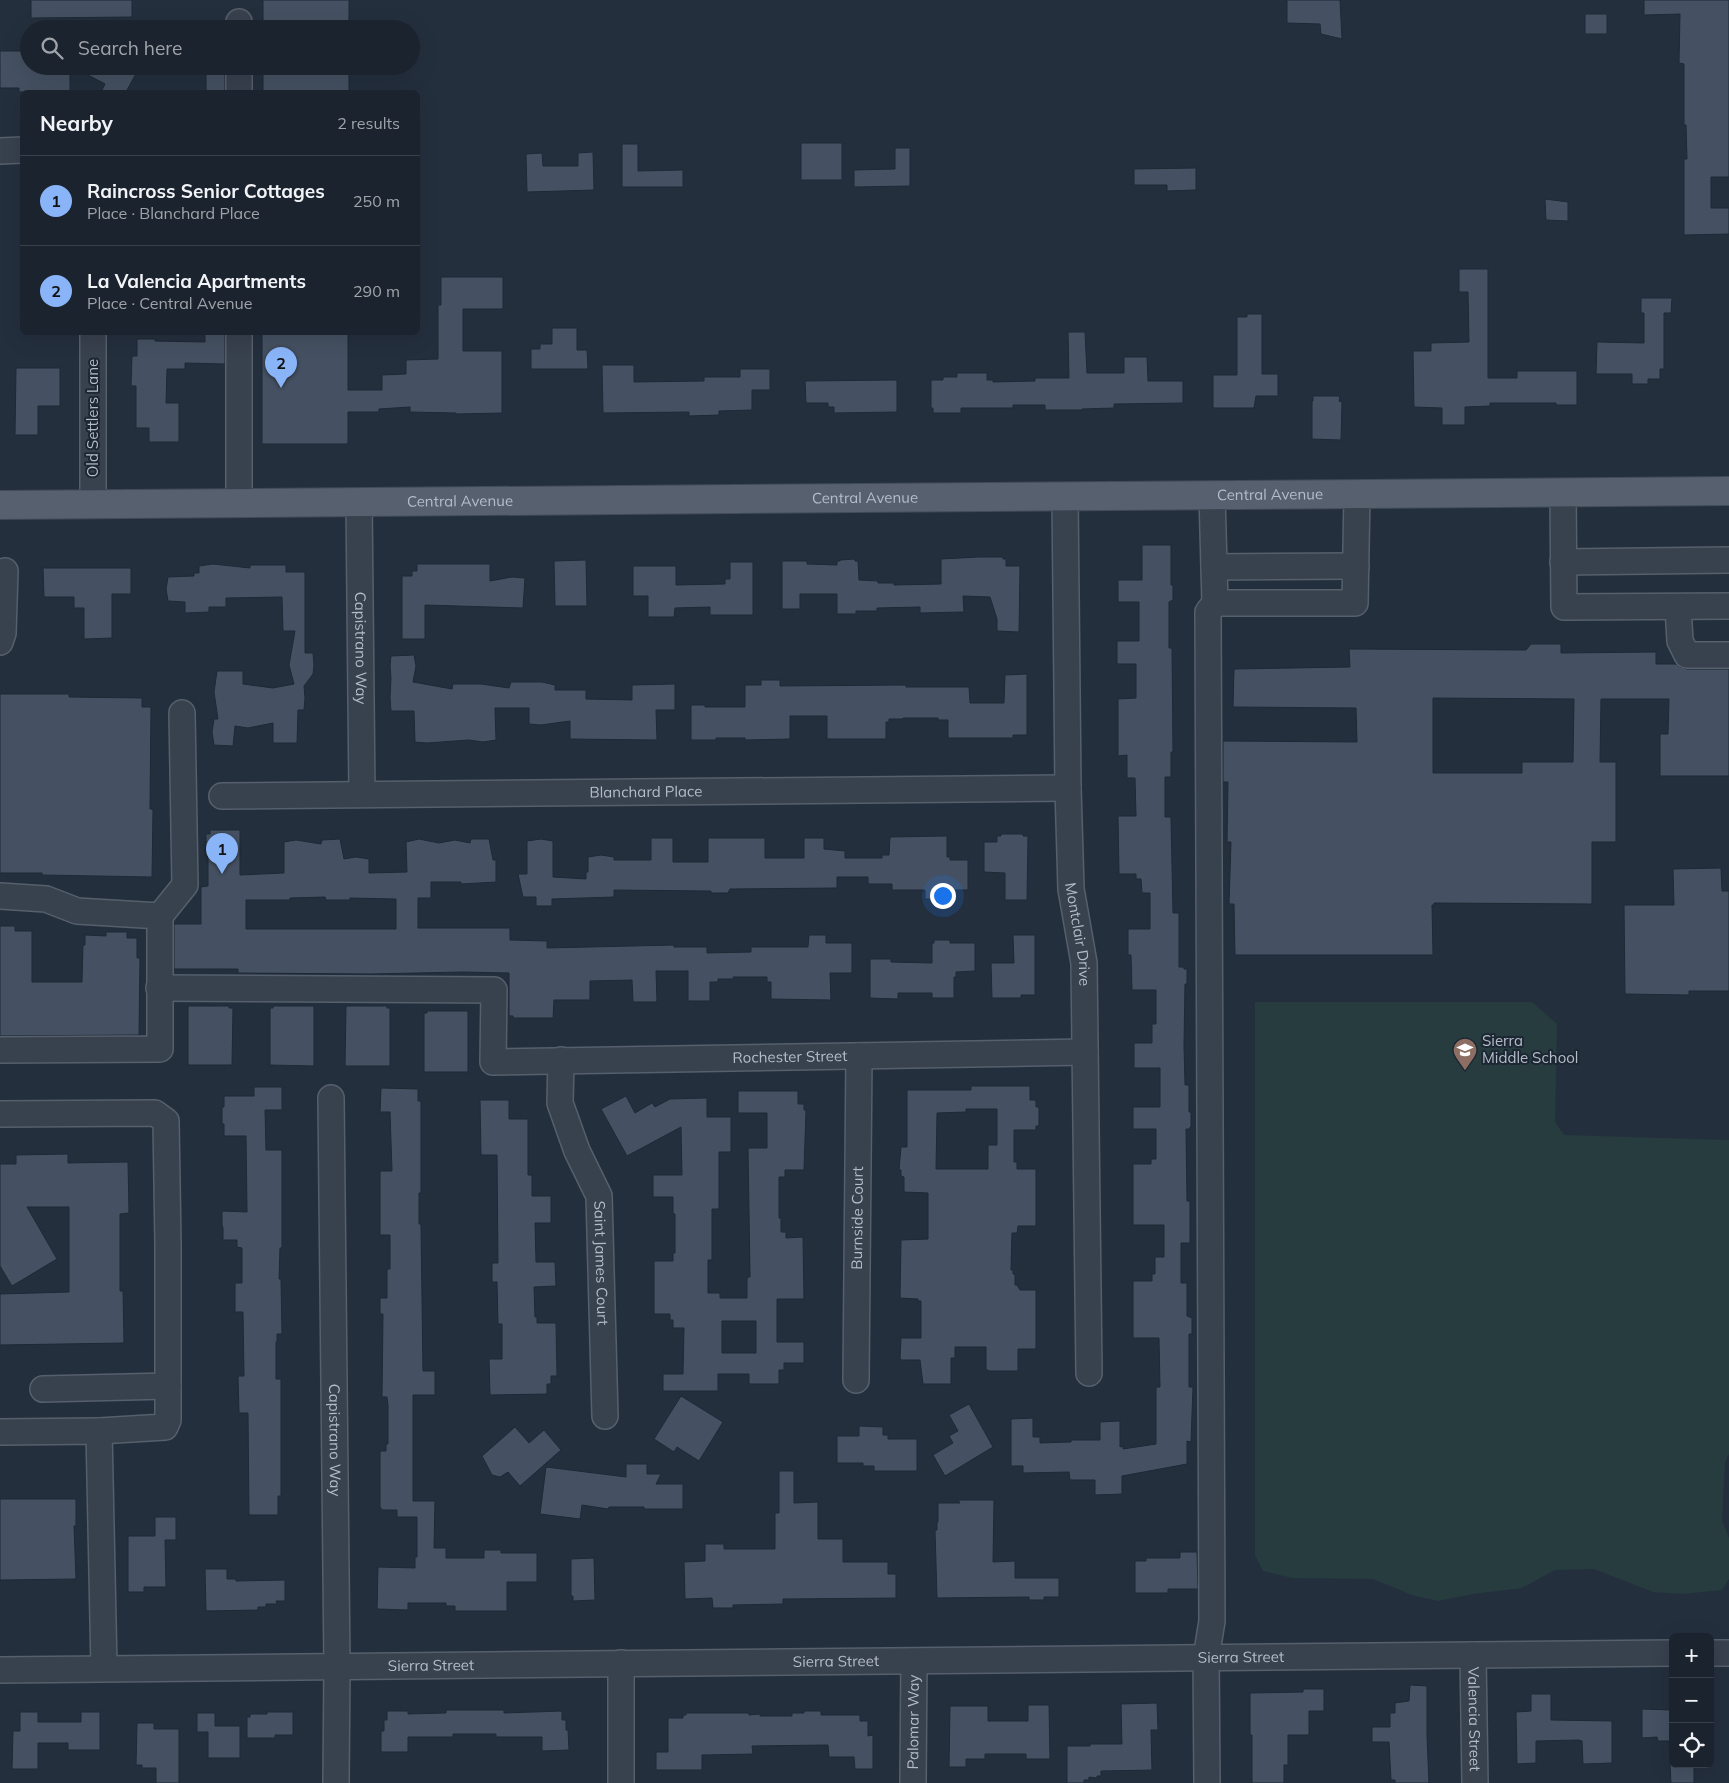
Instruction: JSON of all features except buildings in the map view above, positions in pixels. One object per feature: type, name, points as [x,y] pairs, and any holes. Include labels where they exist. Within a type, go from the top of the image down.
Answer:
[{"type":"main road","name":"Central Avenue","points":[[0,505],[1729,491]]},
{"type":"street","points":[[239,75],[239,90]]},
{"type":"street","points":[[0,151],[20,150]]},
{"type":"street","name":"Old Settlers Lane","points":[[92,335],[93,504]]},
{"type":"street","points":[[239,335],[239,503]]},
{"type":"street","points":[[1563,492],[1564,607],[1729,606]]},
{"type":"street","points":[[1215,603],[1355,603],[1357,494]]},
{"type":"street","points":[[1207,1783],[1206,1658],[1212,1621],[1208,612],[1215,603],[1212,495]]},
{"type":"street","name":"Montclair Drive","points":[[1065,496],[1071,889],[1084,963],[1089,1373]]},
{"type":"street","name":"Capistrano Way","points":[[359,502],[362,794]]},
{"type":"street","points":[[1563,562],[1729,560]]},
{"type":"street","points":[[1214,568],[1356,566]]},
{"type":"street","points":[[0,642],[3,633],[5,571]]},
{"type":"street","points":[[1678,607],[1680,641],[1687,655],[1729,655]]},
{"type":"street","points":[[0,1050],[160,1049],[160,916],[185,885],[182,713]]},
{"type":"street","name":"Blanchard Place","points":[[222,796],[1068,788]]},
{"type":"street","points":[[0,896],[46,898],[76,911],[160,916]]},
{"type":"street","name":"Rochester Street","points":[[159,988],[494,990],[493,1062],[1085,1052]]},
{"type":"street","name":"Burnside Court","points":[[856,1380],[859,1056]]},
{"type":"street","name":"Saint James Court","points":[[561,1060],[560,1103],[577,1151],[599,1196],[605,1416]]},
{"type":"street","name":"Capistrano Way","points":[[331,1098],[336,1783]]},
{"type":"street","points":[[0,1114],[156,1113],[166,1120],[168,1245],[168,1420],[165,1427],[99,1431],[0,1432]]},
{"type":"street","points":[[43,1389],[168,1386]]},
{"type":"street","points":[[99,1431],[104,1668]]},
{"type":"street","name":"Sierra Street","points":[[0,1670],[1669,1653]]},
{"type":"street","points":[[1714,1653],[1729,1653]]},
{"type":"street","name":"Valencia Street","points":[[1473,1655],[1475,1783]]},
{"type":"street","name":"Palomar Way","points":[[913,1783],[914,1660]]},
{"type":"street","points":[[621,1663],[621,1783]]},
{"type":"green space","points":[[1255,1002],[1532,1002],[1557,1024],[1555,1122],[1564,1135],[1729,1140],[1729,1454],[1725,1463],[1722,1520],[1729,1538],[1729,1579],[1722,1590],[1682,1594],[1653,1592],[1594,1569],[1555,1570],[1522,1588],[1473,1594],[1438,1601],[1412,1595],[1373,1579],[1292,1578],[1263,1571],[1255,1555]]},
{"type":"place","name":"La Valencia Apartments","points":[[281,388]]},
{"type":"place","name":"Raincross Senior Cottages","points":[[222,874]]},
{"type":"place","name":"Sierra Middle School","points":[[1465,1071]]}]
